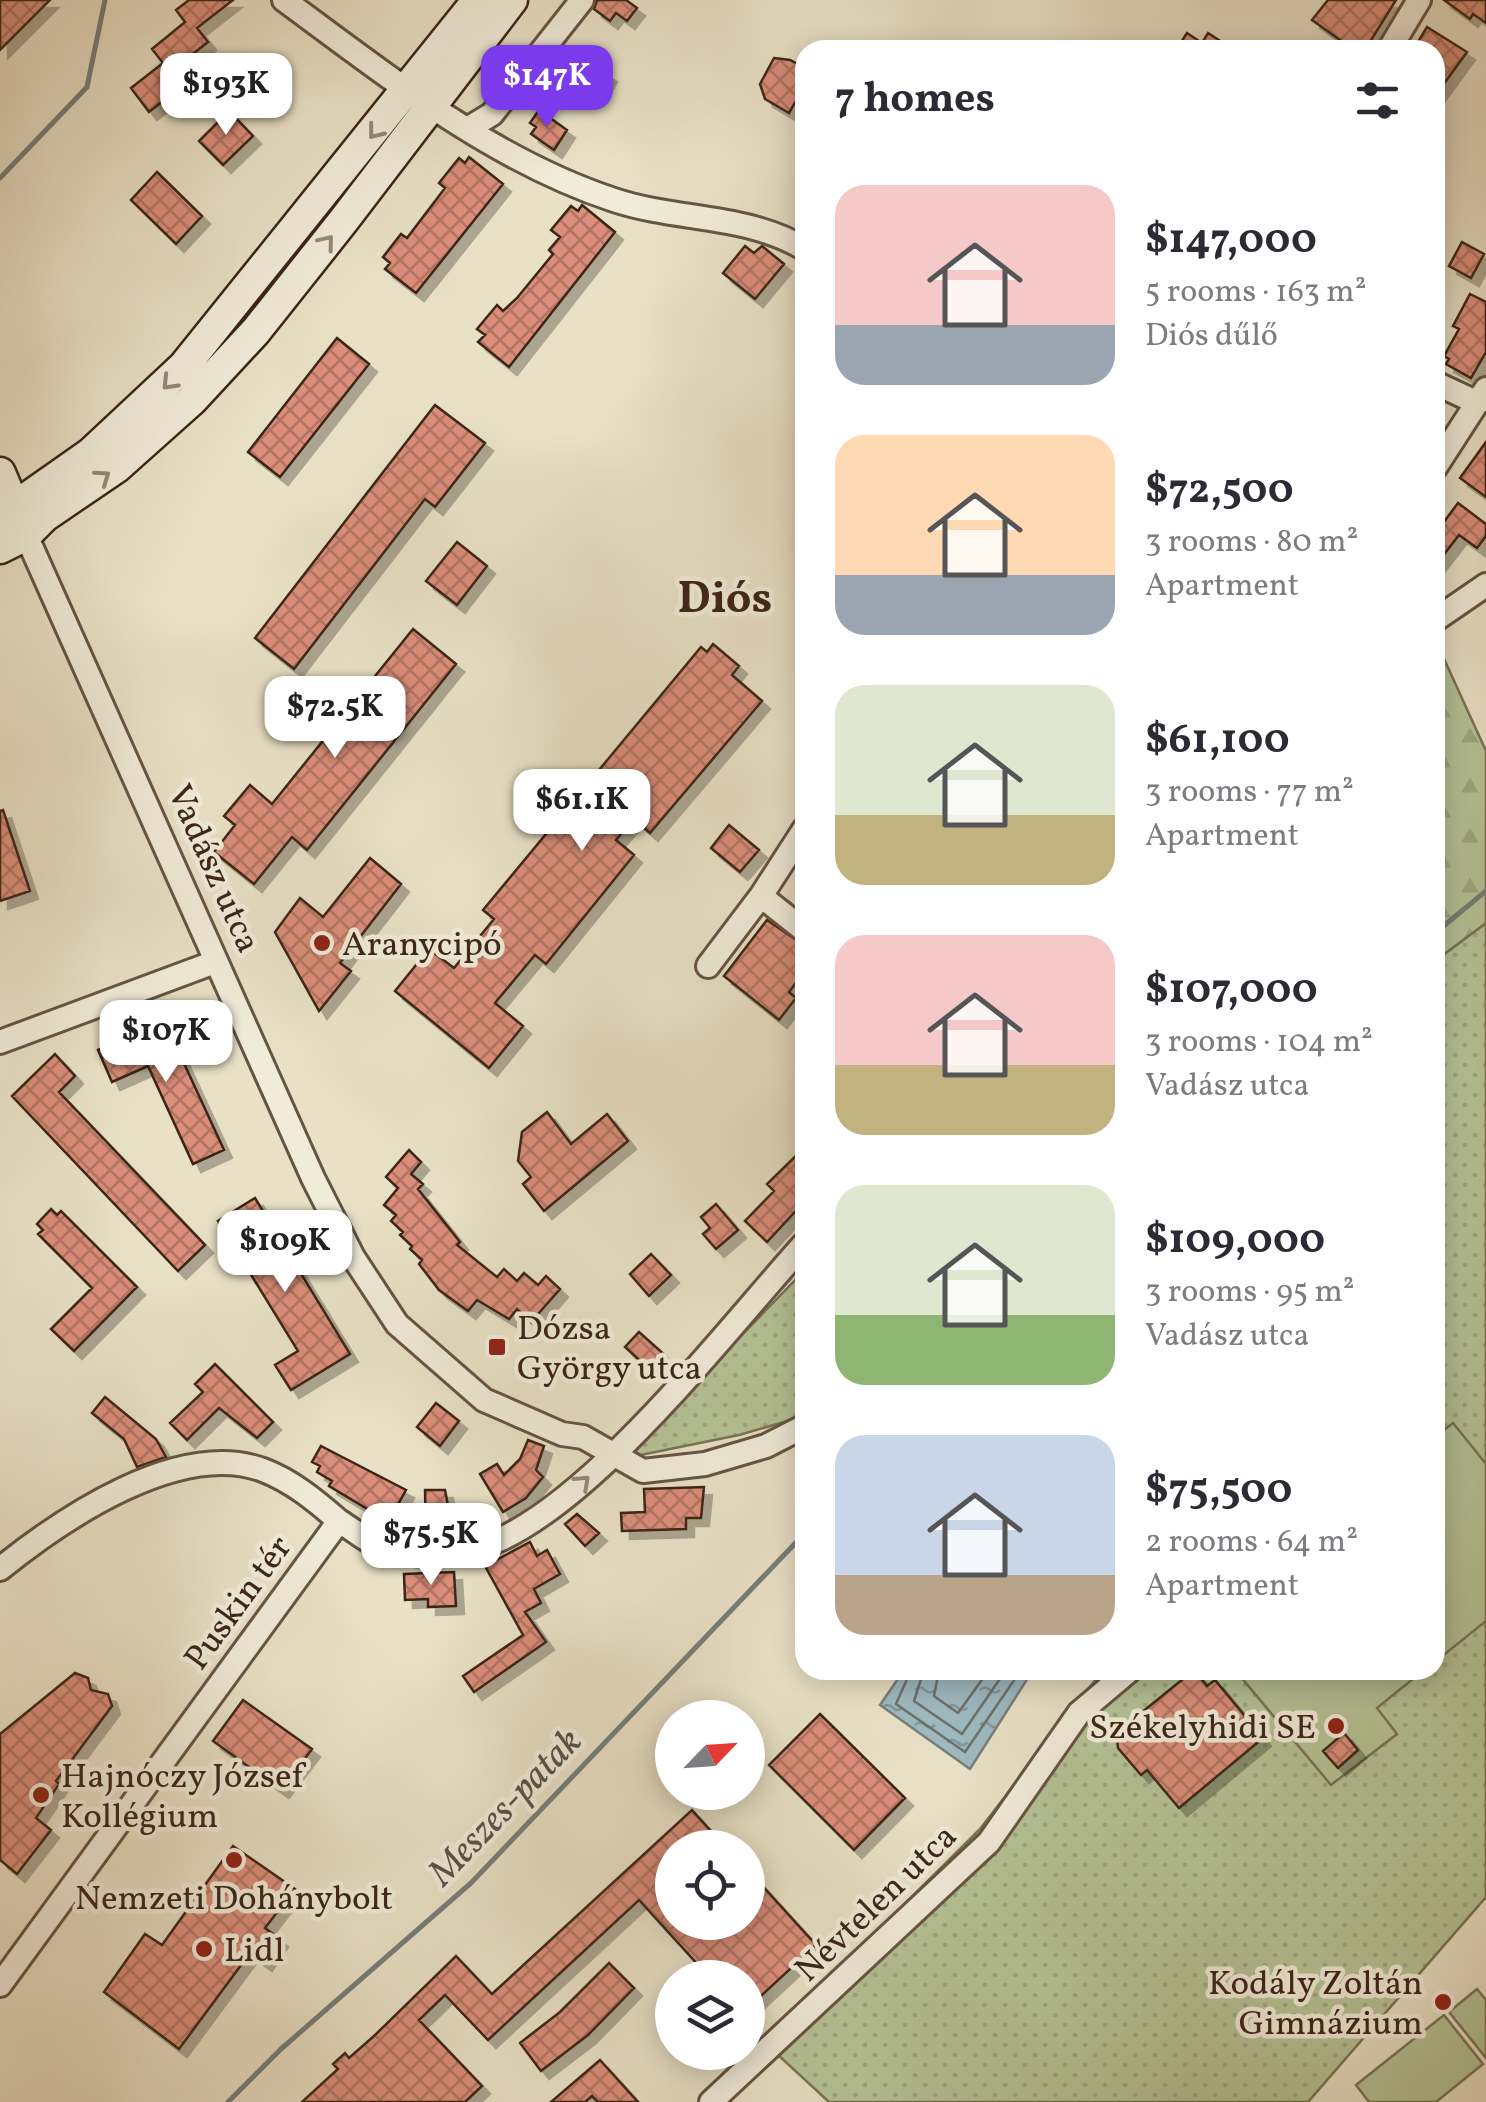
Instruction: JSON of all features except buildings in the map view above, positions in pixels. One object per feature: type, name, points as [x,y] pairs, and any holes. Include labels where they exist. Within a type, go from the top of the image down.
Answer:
[{"type":"street","points":[[284,0],[420,97],[536,170],[618,202],[745,224],[795,245]]},
{"type":"street","points":[[10,528],[45,516],[117,467],[192,400],[256,331],[420,97],[478,0]]},
{"type":"street","points":[[420,97],[512,0]]},
{"type":"street","points":[[468,128],[492,114],[582,0]]},
{"type":"street","points":[[1395,40],[1419,0]]},
{"type":"street","points":[[1445,386],[1482,396],[1445,453]]},
{"type":"street","name":"Vadász utca","points":[[0,473],[10,528],[353,1258],[398,1324],[484,1400],[562,1434],[583,1437],[643,1471],[678,1470],[766,1446],[795,1431]]},
{"type":"street","points":[[1445,613],[1486,585]]},
{"type":"street","points":[[708,966],[795,843]]},
{"type":"street","points":[[761,896],[795,922]]},
{"type":"street","points":[[0,1042],[216,962]]},
{"type":"street","points":[[340,1521],[378,1546],[413,1554],[482,1547],[516,1532],[572,1493],[612,1454],[795,1254]]},
{"type":"street","name":"Puskin tér","points":[[0,1569],[99,1500],[154,1474],[194,1467],[260,1469],[302,1490],[340,1521],[9,1954],[0,1985]]},
{"type":"street","name":"Névtelen utca","points":[[712,2102],[988,1842],[1079,1713],[1118,1680]]},
{"type":"green space","points":[[1445,661],[1486,751],[1486,923],[1445,954]]},
{"type":"green space","points":[[1486,923],[1486,1897],[1308,2102],[829,2102],[765,2043],[980,1829],[1095,1680],[1445,1680],[1445,954]]},
{"type":"green space","points":[[795,1280],[795,1419],[739,1435],[621,1459]]},
{"type":"green space","points":[[1453,1423],[1486,1464],[1486,1621],[1445,1654],[1445,1429]]},
{"type":"green space","name":"Székelyhidi SE","points":[[1243,1680],[1412,1680],[1377,1708],[1397,1734],[1331,1785]]},
{"type":"green space","points":[[1477,1989],[1486,2000],[1486,2058],[1449,2012]]},
{"type":"green space","points":[[1444,2015],[1483,2064],[1436,2102],[1369,2102],[1356,2085]]},
{"type":"water","points":[[897,1680],[1027,1680],[970,1769],[880,1705]]},
{"type":"waterway","points":[[0,178],[87,87],[105,0]]},
{"type":"waterway","name":"Meszes-patak","points":[[1445,925],[1486,891]]},
{"type":"waterway","name":"Meszes-patak","points":[[228,2102],[281,2049],[471,1883],[795,1543]]},
{"type":"place","name":"Aranycipó","points":[[322,943]]},
{"type":"place","name":"Dózsa György utca","points":[[497,1347]]},
{"type":"place","name":"Székelyhidi SE","points":[[1336,1726]]},
{"type":"place","name":"Hajnóczy József Kollégium","points":[[41,1795]]},
{"type":"place","name":"Nemzeti Dohánybolt","points":[[234,1860]]},
{"type":"place","name":"Lidl","points":[[204,1949]]},
{"type":"place","name":"Kodály Zoltán Gimnázium","points":[[1443,2002]]},
{"type":"district","name":"Diós","points":[[725,596]]}]
